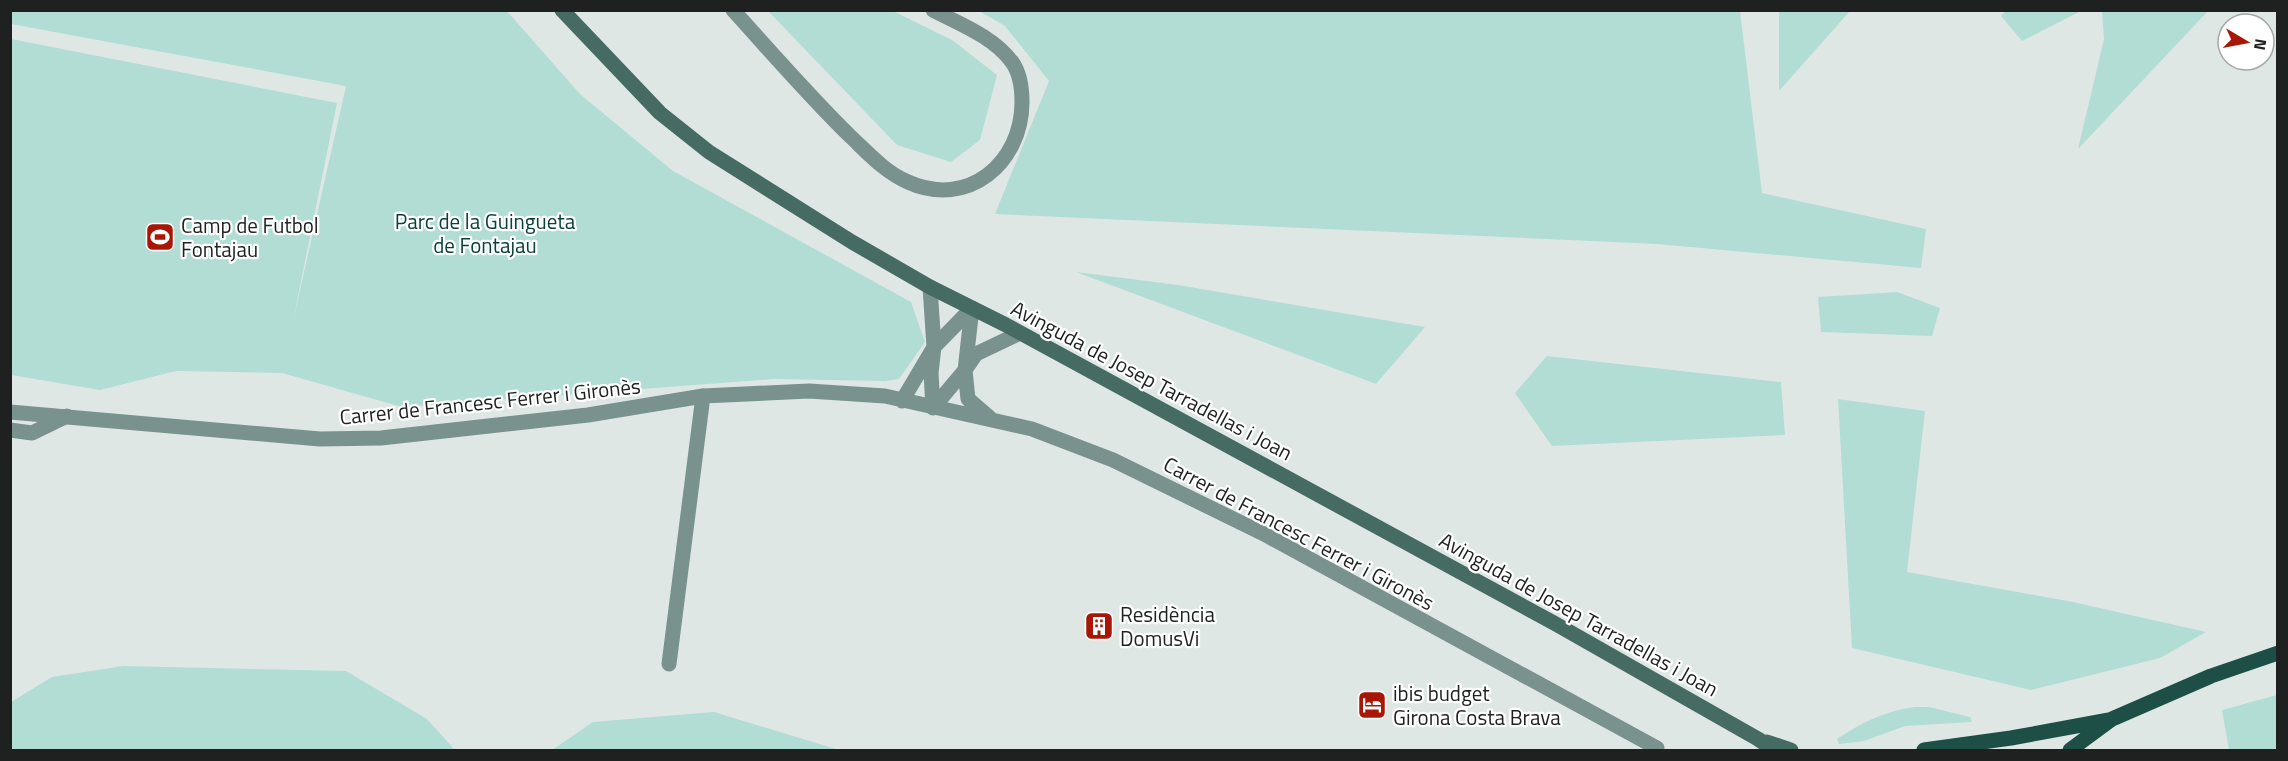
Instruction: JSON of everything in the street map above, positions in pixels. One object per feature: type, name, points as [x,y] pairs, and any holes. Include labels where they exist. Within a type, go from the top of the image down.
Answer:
[{"type":"main road","name":"Avinguda de Josep Tarradellas i Joan","points":[[562,10],[660,113],[687,136],[717,158],[843,237],[930,287],[1020,333],[1533,612],[1774,750]]},
{"type":"main road","points":[[1924,750],[2011,738],[2112,719],[2211,676],[2277,653]]},
{"type":"main road","points":[[2070,750],[2112,719]]},
{"type":"main road","name":"Avinguda de Josep Tarradellas i Joan","points":[[1758,739],[1791,750]]},
{"type":"street","points":[[733,10],[828,114],[879,164],[909,183],[942,189],[957,188],[987,177],[1002,163],[1019,128],[1022,90],[1014,64],[1005,54],[984,37],[933,10]]},
{"type":"street","points":[[930,287],[934,347],[930,373],[933,408]]},
{"type":"street","points":[[902,401],[934,347],[972,308]]},
{"type":"street","points":[[972,308],[965,370],[968,399],[993,420]]},
{"type":"street","points":[[933,408],[976,354],[1020,333]]},
{"type":"street","name":"Carrer de Francesc Ferrer i Gironès","points":[[10,412],[320,439],[381,438],[588,415],[703,396],[808,391],[885,396],[1032,429],[1113,460],[1264,534],[1657,750]]},
{"type":"street","points":[[669,664],[703,396]]},
{"type":"street","points":[[10,430],[32,434],[67,416]]},
{"type":"green space","name":"Parc de la Guingueta de Fontajau","points":[[11,10],[507,11],[580,94],[673,171],[911,302],[925,342],[899,379],[885,381],[774,379],[402,407],[282,373],[176,371],[100,390],[11,375],[11,39],[337,103],[293,321],[346,86],[11,24]]},
{"type":"green space","points":[[768,11],[893,11],[952,40],[997,75],[980,140],[951,162],[897,145]]},
{"type":"green space","points":[[979,11],[1740,11],[1762,193],[1926,229],[1921,268],[1657,244],[995,214],[1049,81],[1005,26]]},
{"type":"green space","points":[[1779,11],[1850,11],[1779,91]]},
{"type":"green space","points":[[2005,11],[2081,11],[2022,41],[2001,16]]},
{"type":"green space","points":[[2102,11],[2208,11],[2078,149],[2104,39]]},
{"type":"green space","points":[[1076,272],[1178,285],[1425,327],[1376,384]]},
{"type":"green space","points":[[1897,292],[1940,308],[1932,336],[1821,332],[1818,297]]},
{"type":"green space","points":[[1547,356],[1781,382],[1785,435],[1552,446],[1515,393]]},
{"type":"green space","points":[[1838,399],[1925,411],[1907,572],[2073,602],[2206,632],[2160,658],[2031,690],[1852,648]]},
{"type":"green space","points":[[123,666],[346,671],[427,719],[455,750],[11,750],[11,702],[52,677]]},
{"type":"green space","points":[[2277,695],[2277,750],[2229,750],[2222,710]]},
{"type":"green space","points":[[1929,707],[1970,717],[1972,722],[1905,726],[1864,741],[1839,744],[1837,739],[1865,722],[1894,711]]},
{"type":"green space","points":[[714,712],[839,750],[552,750],[593,722]]},
{"type":"place","name":"Camp de Futbol Fontajau","points":[[160,237]]},
{"type":"place","name":"Residència DomusVi","points":[[1099,626]]},
{"type":"place","name":"ibis budget Girona Costa Brava","points":[[1372,705]]}]
